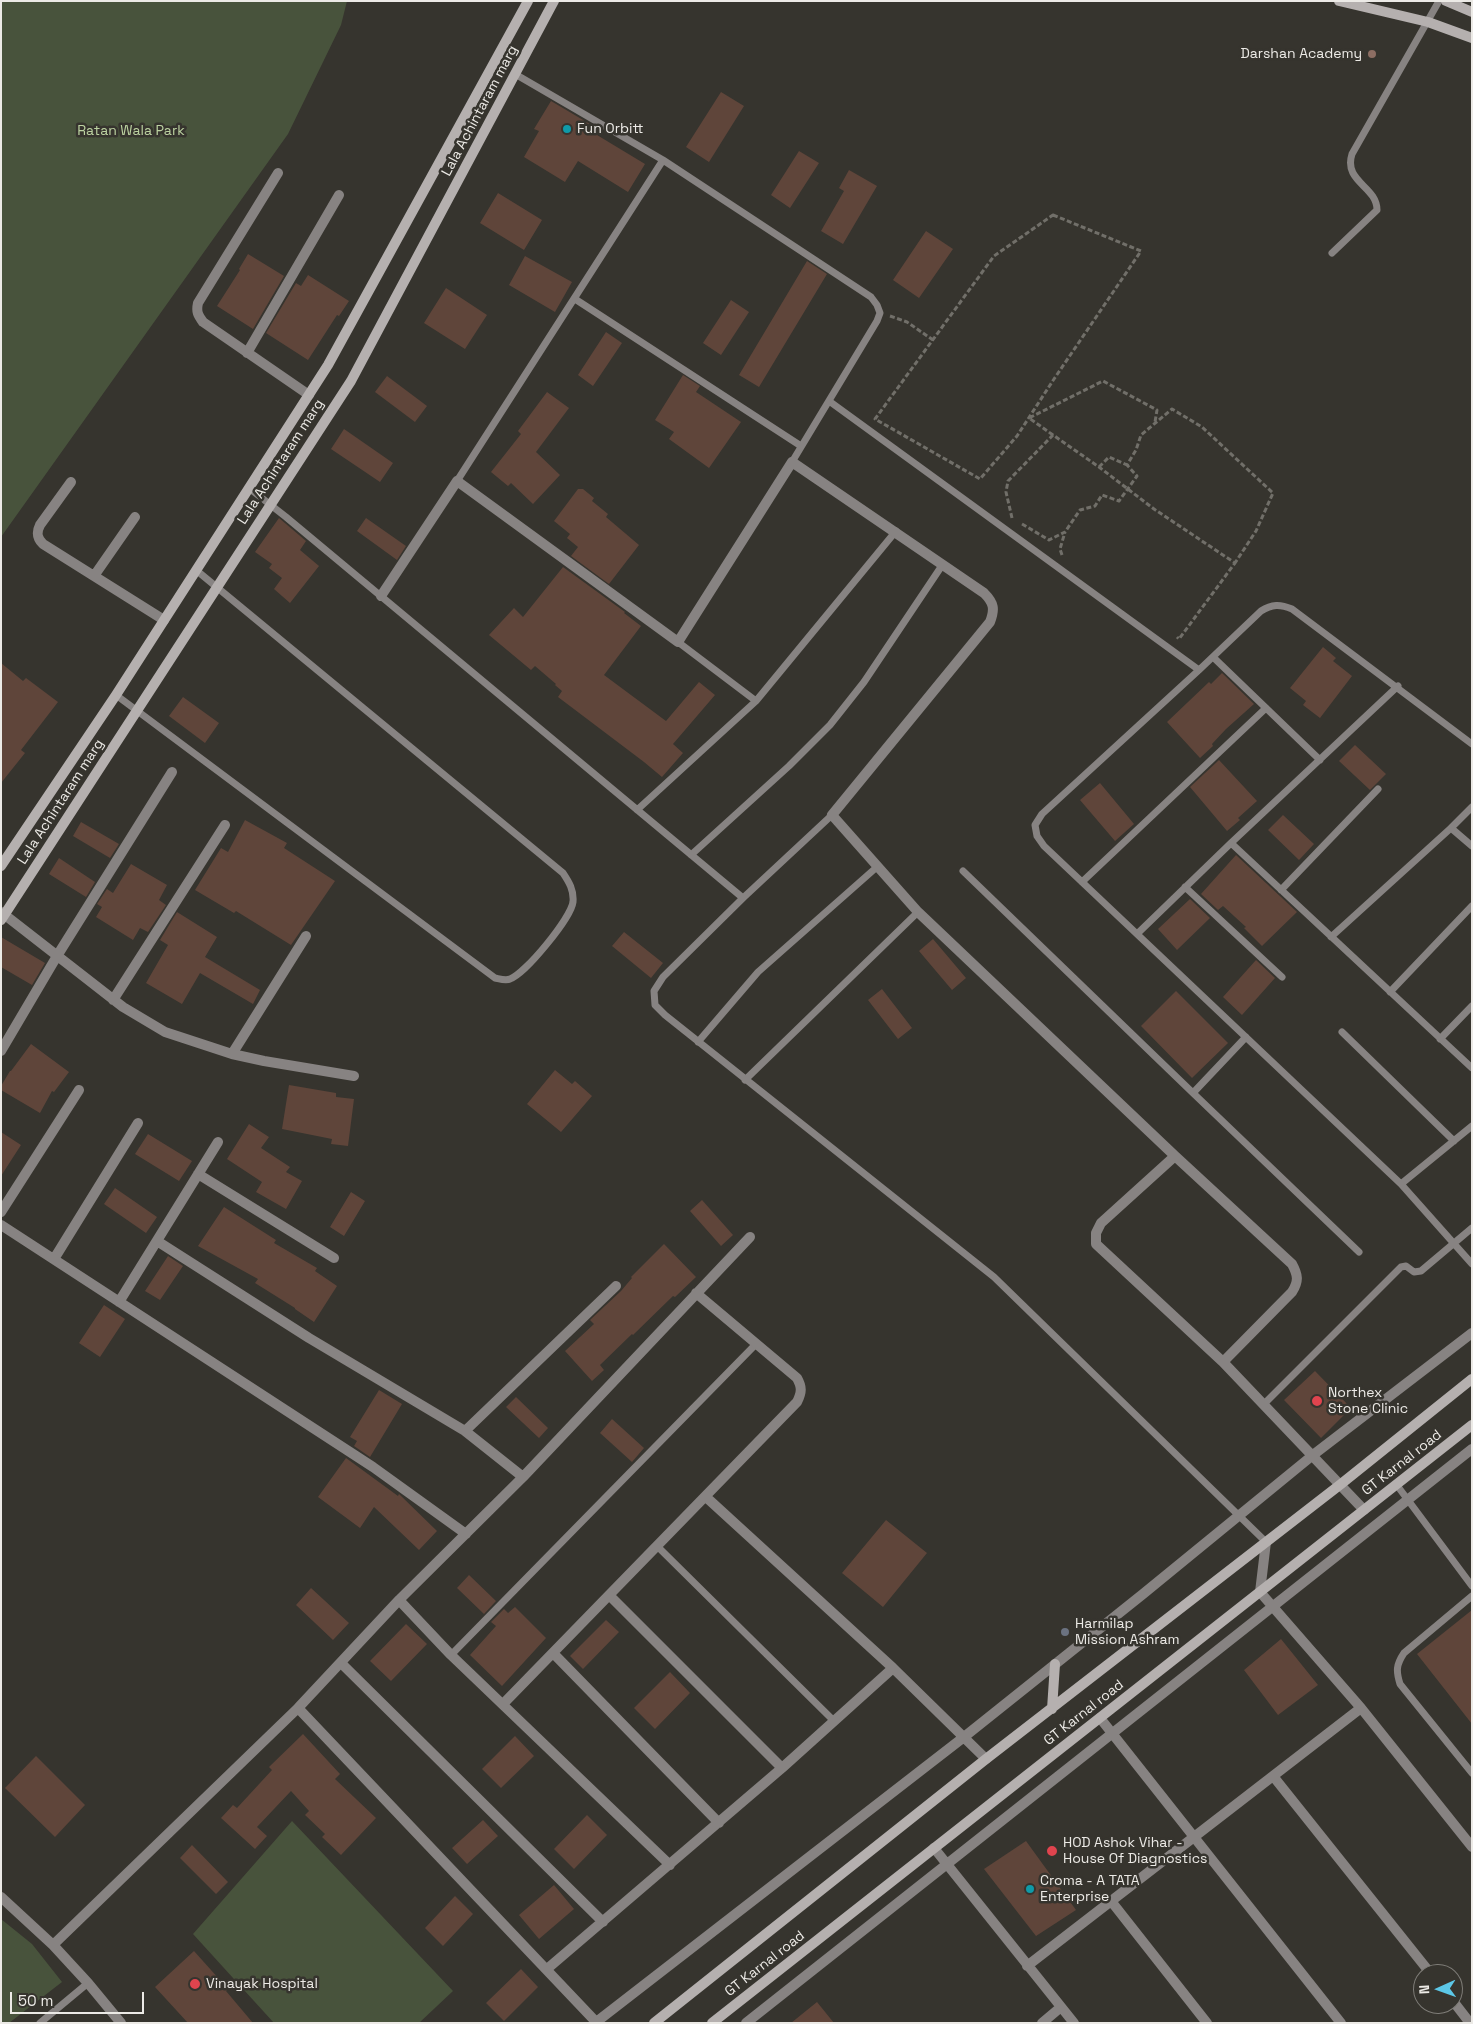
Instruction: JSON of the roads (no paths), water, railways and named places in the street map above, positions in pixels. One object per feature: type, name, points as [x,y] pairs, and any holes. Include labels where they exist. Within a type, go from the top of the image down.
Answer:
[{"type":"street","name":"Lala Achintaram marg","points":[[1,866],[116,695],[328,365],[528,1]]},
{"type":"street","name":"Lala Achintaram marg","points":[[2,916],[351,381],[554,1]]},
{"type":"street","points":[[1339,1],[1372,5],[1472,38]]},
{"type":"street","points":[[1446,1],[1472,12]]},
{"type":"street","points":[[278,173],[198,303],[197,310],[203,322],[309,395]]},
{"type":"street","points":[[247,352],[339,195]]},
{"type":"street","points":[[381,596],[457,482],[678,642],[792,462],[896,531],[992,601],[994,611],[990,622],[832,815],[918,912],[1174,1156],[1292,1264],[1297,1273],[1297,1284],[1292,1292],[1223,1362]]},
{"type":"street","points":[[71,482],[40,525],[37,531],[38,539],[43,544],[164,620]]},
{"type":"street","points":[[94,576],[135,517]]},
{"type":"street","points":[[1,1051],[172,772]]},
{"type":"street","points":[[113,1000],[225,825]]},
{"type":"street","points":[[2,916],[58,956],[113,1000],[165,1032],[232,1054],[354,1076]]},
{"type":"street","points":[[232,1054],[306,936]]},
{"type":"street","points":[[1,1212],[78,1090]]},
{"type":"street","points":[[54,1260],[138,1123]]},
{"type":"street","points":[[119,1302],[218,1142]]},
{"type":"street","points":[[1174,1156],[1101,1223],[1096,1233],[1096,1244],[1223,1362],[1364,1510]]},
{"type":"street","points":[[198,1174],[334,1258]]},
{"type":"street","points":[[1,1225],[373,1467],[466,1534]]},
{"type":"street","points":[[53,1945],[298,1708],[399,1600],[523,1477],[750,1238]]},
{"type":"street","points":[[157,1241],[309,1338],[465,1431],[523,1477]]},
{"type":"street","points":[[465,1431],[616,1286]]},
{"type":"street","points":[[504,1703],[706,1497],[797,1402],[801,1394],[801,1385],[796,1378],[696,1293]]},
{"type":"street","points":[[298,1708],[596,2022],[964,1737],[1313,1455],[1472,1332]]},
{"type":"street","name":"GT Karnal road","points":[[654,2023],[986,1759],[1266,1542],[1472,1379]]},
{"type":"street","name":"GT Karnal road","points":[[712,2023],[1472,1425]]},
{"type":"street","points":[[746,2023],[1472,1449]]},
{"type":"street","points":[[706,1497],[893,1668],[986,1759]]},
{"type":"street","points":[[1266,1542],[1260,1592],[1361,1708],[1472,1847]]},
{"type":"street","points":[[609,1595],[782,1768]]},
{"type":"street","points":[[399,1600],[451,1655],[504,1703],[670,1865]]},
{"type":"street","points":[[553,1653],[719,1823]]},
{"type":"street","points":[[341,1663],[603,1922]]},
{"type":"street","points":[[1052,1709],[1055,1664]]},
{"type":"street","points":[[547,1970],[719,1823],[893,1668]]},
{"type":"street","points":[[1027,1966],[1361,1708]]},
{"type":"street","points":[[1100,1718],[1341,2023]]},
{"type":"street","points":[[1273,1776],[1423,1964]]},
{"type":"street","points":[[934,1848],[1074,2023]]},
{"type":"street","points":[[1,1897],[53,1945],[121,2023]]},
{"type":"street","points":[[1111,1901],[1207,2023]]},
{"type":"street","points":[[1042,2023],[1061,2007]]},
{"type":"lane","points":[[1332,253],[1378,210],[1375,200],[1351,171],[1349,163],[1352,154],[1439,1]]},
{"type":"lane","points":[[515,74],[663,160],[870,298],[877,305],[880,313],[877,321],[792,462]]},
{"type":"lane","points":[[457,482],[663,160]]},
{"type":"lane","points":[[574,299],[801,446]]},
{"type":"lane","points":[[829,401],[1199,670]]},
{"type":"lane","points":[[249,488],[743,898]]},
{"type":"lane","points":[[637,810],[756,701],[896,531]]},
{"type":"lane","points":[[691,855],[789,766],[830,725],[864,682],[943,564]]},
{"type":"lane","points":[[116,695],[495,978],[508,980],[522,973],[567,917],[573,903],[572,887],[563,873],[196,570]]},
{"type":"lane","points":[[1472,744],[1398,686],[1292,608],[1282,605],[1271,605],[1261,611],[1042,814],[1036,825],[1037,836],[1044,846],[1401,1184],[1472,1264]]},
{"type":"lane","points":[[678,642],[756,701]]},
{"type":"lane","points":[[1213,657],[1320,760]]},
{"type":"lane","points":[[1137,934],[1398,686]]},
{"type":"lane","points":[[1082,882],[1266,708]]},
{"type":"lane","points":[[1281,890],[1378,789]]},
{"type":"lane","points":[[1331,936],[1472,807]]},
{"type":"lane","points":[[832,815],[743,898],[663,977],[654,991],[655,1005],[745,1080],[994,1277],[1266,1542]]},
{"type":"lane","points":[[1451,828],[1472,846]]},
{"type":"lane","points":[[1231,843],[1472,1068]]},
{"type":"lane","points":[[698,1042],[758,972],[878,866]]},
{"type":"lane","points":[[963,871],[1360,1252]]},
{"type":"lane","points":[[1185,887],[1282,976]]},
{"type":"lane","points":[[1390,992],[1472,906]]},
{"type":"lane","points":[[745,1080],[918,912]]},
{"type":"lane","points":[[1440,1039],[1472,1006]]},
{"type":"lane","points":[[1342,1032],[1454,1141]]},
{"type":"lane","points":[[1193,1093],[1246,1037]]},
{"type":"lane","points":[[1401,1184],[1472,1126]]},
{"type":"lane","points":[[1264,1404],[1401,1267],[1406,1266],[1414,1272],[1421,1272],[1472,1228]]},
{"type":"lane","points":[[451,1655],[756,1344]]},
{"type":"lane","points":[[1396,1484],[1472,1586]]},
{"type":"lane","points":[[657,1546],[834,1721]]},
{"type":"lane","points":[[1472,1596],[1404,1653],[1397,1664],[1400,1684],[1472,1773]]},
{"type":"lane","points":[[40,2023],[88,1983]]},
{"type":"place","name":"Darshan Academy","points":[[1372,54]]},
{"type":"place","name":"Fun Orbitt","points":[[567,129]]},
{"type":"place","name":"Northex Stone Clinic","points":[[1317,1401]]},
{"type":"place","name":"Harmilap Mission Ashram","points":[[1065,1632]]},
{"type":"place","name":"HOD Ashok Vihar - House Of Diagnostics","points":[[1052,1851]]},
{"type":"place","name":"Croma - A TATA Enterprise","points":[[1030,1889]]},
{"type":"place","name":"Vinayak Hospital","points":[[195,1984]]},
{"type":"park label","name":"Ratan Wala Park","points":[[131,131]]}]
